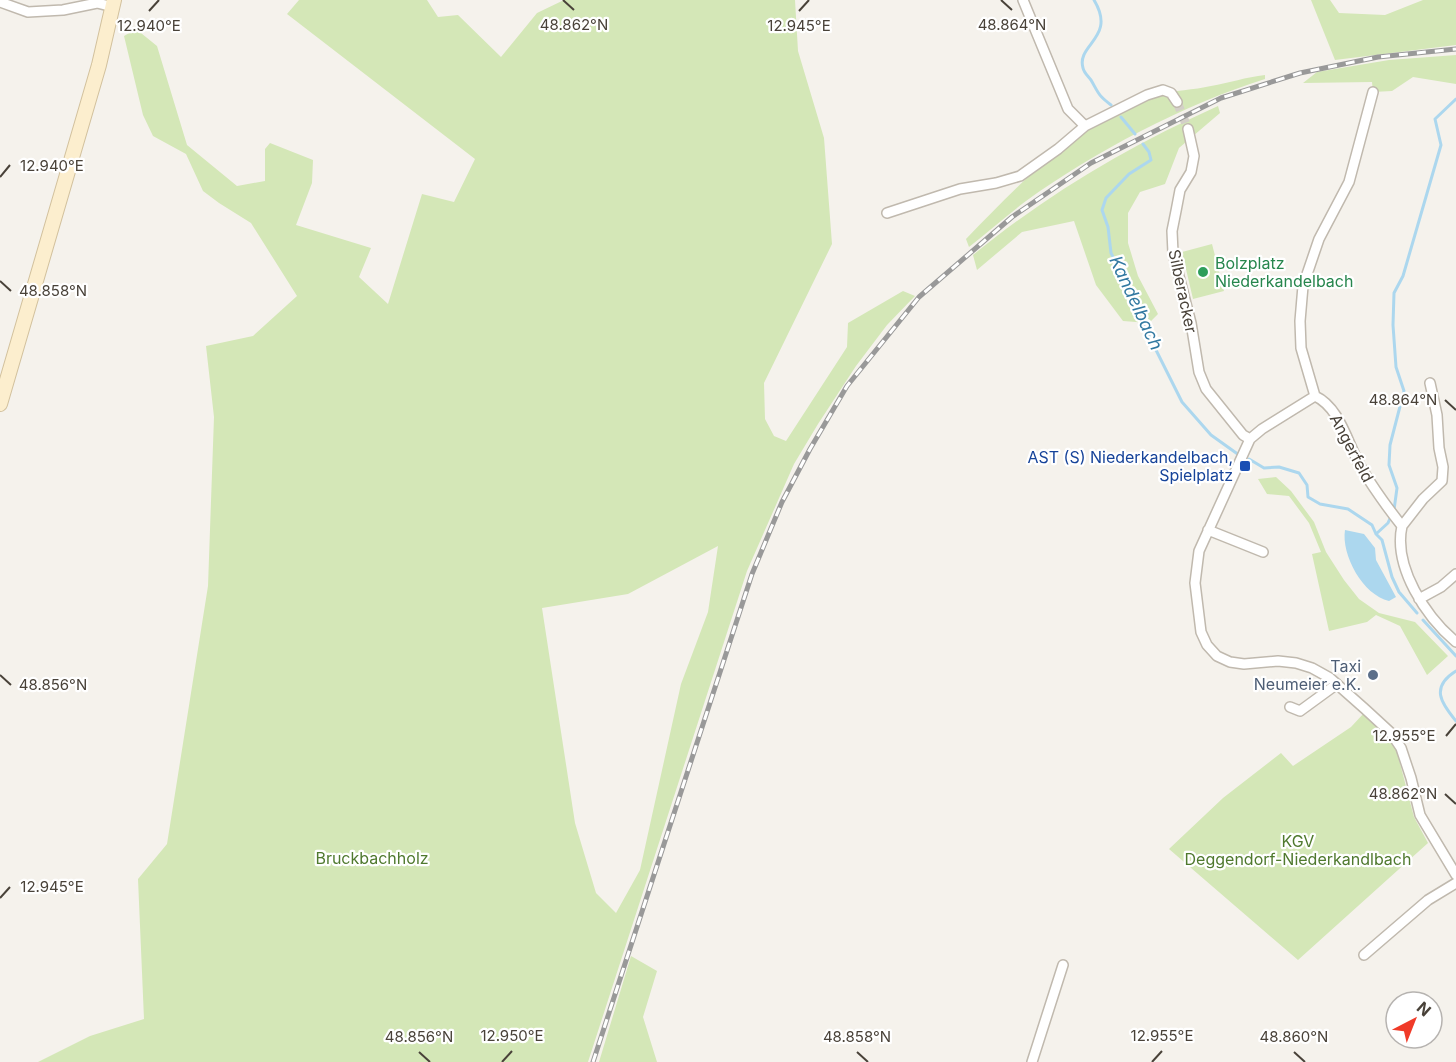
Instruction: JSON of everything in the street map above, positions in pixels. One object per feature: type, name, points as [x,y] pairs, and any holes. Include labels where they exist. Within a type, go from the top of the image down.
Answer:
[{"type":"street","points":[[1023,0],[1068,109],[1085,126]]},
{"type":"street","points":[[0,2],[28,12],[63,10],[97,3],[113,4],[99,65],[0,404]]},
{"type":"street","points":[[887,213],[960,189],[1020,176],[1085,126],[1148,94],[1163,90],[1171,93],[1177,102]]},
{"type":"street","name":"Angerfeld","points":[[1374,92],[1349,182],[1319,239],[1302,286],[1301,348],[1315,396],[1325,401],[1333,410],[1360,467],[1379,498],[1402,526]]},
{"type":"street","name":"Silberacker","points":[[1188,129],[1194,156],[1191,172],[1180,190],[1172,231],[1173,254],[1191,323],[1199,372],[1206,389],[1243,435],[1250,439]]},
{"type":"street","points":[[1430,383],[1437,415],[1443,467],[1442,481],[1402,526],[1400,538],[1405,566],[1419,599],[1428,614],[1456,642]]},
{"type":"street","points":[[1315,396],[1250,439],[1228,492],[1199,551],[1195,583],[1201,632],[1207,645],[1217,656],[1230,662],[1244,664],[1278,661],[1312,668],[1336,684],[1391,733],[1401,748],[1420,814],[1456,875]]},
{"type":"street","points":[[1208,530],[1263,552]]},
{"type":"street","points":[[1419,599],[1440,587],[1456,574]]},
{"type":"street","points":[[1290,707],[1300,711],[1336,684]]},
{"type":"street","points":[[1364,955],[1428,900],[1456,883]]},
{"type":"street","points":[[1032,1062],[1063,965]]},
{"type":"green space","name":"Bruckbachholz","points":[[299,0],[427,0],[438,17],[458,15],[501,57],[537,13],[564,0],[795,0],[798,51],[824,138],[832,244],[764,383],[765,419],[774,436],[786,441],[847,347],[848,323],[903,291],[915,296],[887,325],[856,366],[818,424],[794,464],[747,571],[588,1062],[38,1062],[90,1036],[144,1019],[138,879],[167,844],[208,586],[214,417],[206,346],[253,336],[297,296],[251,223],[203,191],[186,154],[153,136],[143,115],[124,36],[136,29],[157,46],[187,145],[237,186],[265,181],[265,149],[270,143],[313,160],[312,183],[296,225],[371,248],[359,277],[388,304],[422,194],[454,202],[475,159],[287,14]],"holes":[[[718,546],[708,612],[681,684],[640,870],[616,913],[596,893],[575,823],[542,608],[628,594]]]},
{"type":"green space","points":[[1311,0],[1330,0],[1339,13],[1385,15],[1423,0],[1456,0],[1456,45],[1335,60]]},
{"type":"green space","points":[[1456,55],[1456,84],[1413,77],[1392,91],[1373,92],[1372,82],[1303,83],[1317,72],[1389,60]]},
{"type":"green space","points":[[1265,75],[1265,79],[1203,102],[1110,147],[1026,201],[969,247],[966,239],[1008,196],[1053,155],[1102,120],[1157,95]]},
{"type":"green space","points":[[1218,106],[1220,113],[1179,148],[1165,184],[1140,192],[1128,213],[1128,243],[1138,276],[1158,314],[1149,323],[1123,321],[1096,285],[1074,221],[1022,232],[977,270],[973,255],[1060,191],[1121,154]]},
{"type":"green space","name":"Bolzplatz Niederkandelbach","points":[[1212,244],[1224,291],[1193,299],[1182,252]]},
{"type":"green space","points":[[1276,477],[1291,491],[1314,522],[1326,552],[1359,599],[1379,613],[1415,622],[1448,656],[1427,675],[1400,626],[1376,615],[1367,622],[1329,631],[1312,554],[1321,552],[1309,523],[1289,496],[1267,494],[1258,479]]},
{"type":"green space","name":"KGV Deggendorf-Niederkandlbach","points":[[1364,713],[1396,748],[1414,817],[1428,843],[1298,960],[1169,849],[1223,798],[1281,753],[1293,766],[1351,727]]},
{"type":"green space","points":[[631,956],[657,971],[643,1017],[657,1062],[599,1062]]},
{"type":"water","points":[[1345,530],[1364,534],[1375,548],[1376,560],[1396,597],[1389,601],[1379,597],[1356,573],[1347,551]]},
{"type":"waterway","name":"Kandelbach","points":[[1094,0],[1100,13],[1101,23],[1099,32],[1082,60],[1083,68],[1099,94],[1111,105]]},
{"type":"waterway","points":[[1394,510],[1397,488],[1389,465],[1390,445],[1404,391],[1396,367],[1393,325],[1394,293],[1403,276],[1441,145],[1435,119],[1456,99]]},
{"type":"waterway","points":[[1121,117],[1135,134]]},
{"type":"waterway","name":"Kandelbach","points":[[1143,144],[1151,160],[1129,174],[1106,198],[1102,210],[1108,227],[1111,253],[1126,290],[1182,402],[1211,435],[1239,455]]},
{"type":"waterway","name":"Kandelbach","points":[[1249,459],[1264,468],[1279,467],[1299,473],[1307,485],[1308,497],[1320,504],[1348,509],[1372,525],[1382,540],[1392,577],[1399,592],[1417,613]]},
{"type":"waterway","points":[[1376,534],[1388,523],[1391,516]]},
{"type":"waterway","name":"Kandelbach","points":[[1423,620],[1456,656]]},
{"type":"waterway","name":"Kandelbach","points":[[1456,671],[1448,677],[1441,689],[1446,708],[1456,721]]},
{"type":"tunnel","points":[[1177,102],[1188,129]]},
{"type":"railway","points":[[593,1062],[752,574],[782,502],[847,386],[919,297],[1012,217],[1091,163],[1221,98],[1300,73],[1378,57],[1456,49]]},
{"type":"place","name":"Bolzplatz Niederkandelbach","points":[[1203,272]]},
{"type":"place","name":"AST (S) Niederkandelbach, Spielplatz","points":[[1245,466]]},
{"type":"place","name":"Taxi Neumeier e.K.","points":[[1373,675]]}]
